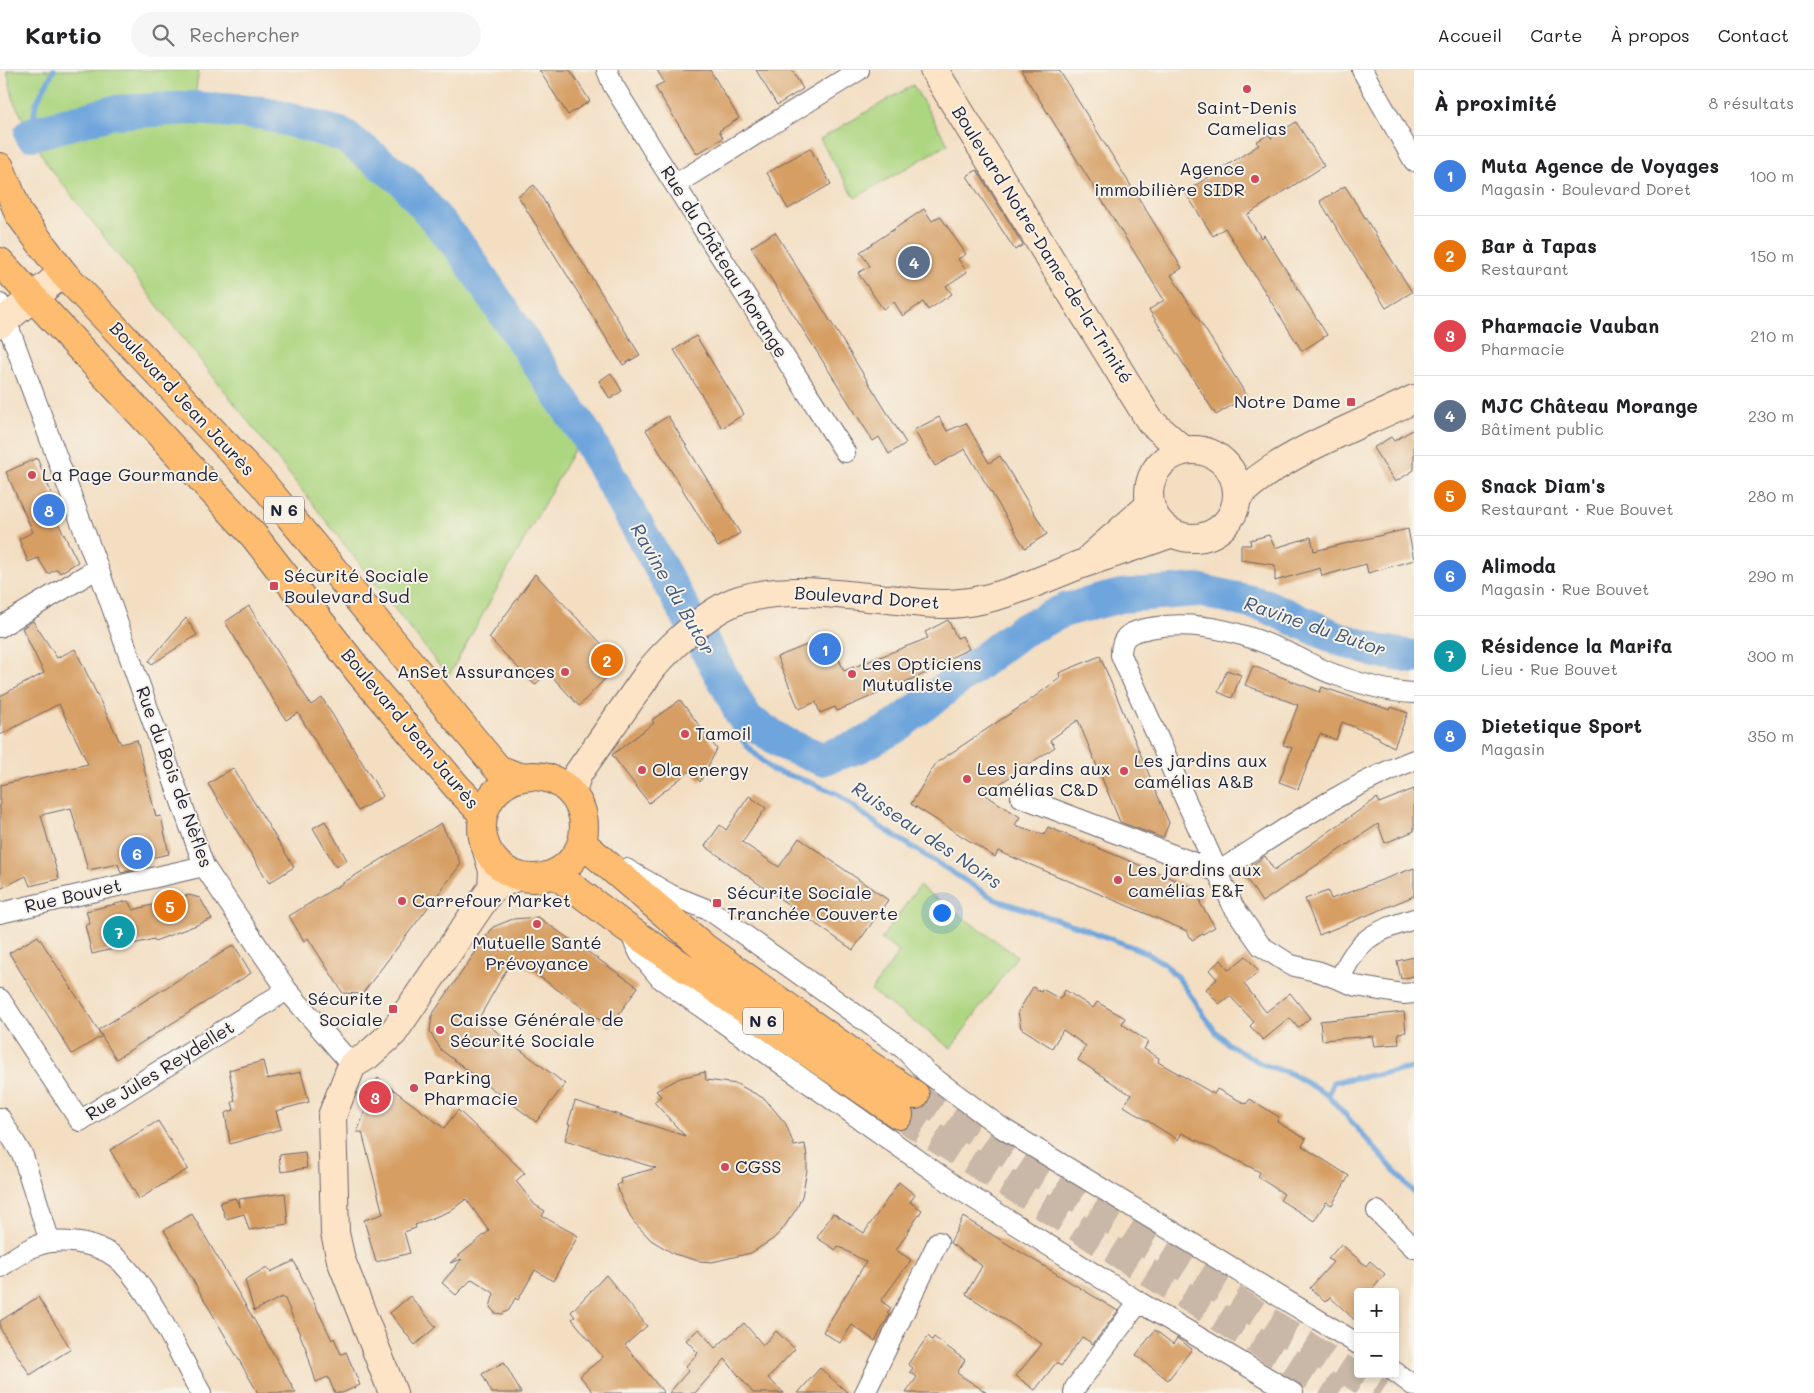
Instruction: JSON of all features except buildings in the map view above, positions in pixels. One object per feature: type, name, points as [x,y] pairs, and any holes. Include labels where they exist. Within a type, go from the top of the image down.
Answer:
[{"type":"main road","name":"Boulevard Jean Jaurès","points":[[0,167],[10,208],[63,272],[262,483],[498,769],[518,777],[534,776],[568,783]]},
{"type":"main road","name":"Boulevard Jean Jaurès","points":[[0,262],[254,536],[360,673],[457,787],[483,814]]},
{"type":"main road","name":"Boulevard Jean Jaurès","points":[[518,777],[495,792],[483,814],[481,829],[486,847],[504,869],[518,876]]},
{"type":"main road","points":[[518,876],[539,878],[555,874],[574,858],[582,843],[585,829],[582,811],[568,783]]},
{"type":"main road","name":"N 6","points":[[555,874],[627,928],[907,1105],[868,1064],[705,948],[582,843]]},
{"type":"street","name":"Rue du Château Morange","points":[[607,70],[613,85],[845,452]]},
{"type":"street","points":[[676,184],[859,70]]},
{"type":"street","name":"Boulevard Notre-Dame-de-la-Trinité","points":[[934,70],[1150,421],[1183,450]]},
{"type":"street","points":[[1362,70],[1414,161]]},
{"type":"street","points":[[1374,70],[1414,139]]},
{"type":"street","points":[[2,317],[33,298],[63,272]]},
{"type":"street","name":"Rue du Bois de Nèfles","points":[[2,317],[98,568],[204,866],[287,990],[352,1065]]},
{"type":"street","points":[[1238,496],[1235,480],[1228,466],[1207,452],[1183,450],[1169,456],[1158,466],[1150,485],[1150,506],[1158,522],[1172,533],[1185,538],[1212,535],[1223,528],[1231,518],[1238,496],[1250,483],[1276,465],[1414,399]]},
{"type":"street","name":"Boulevard Notre-Dame-de-la-Trinité","points":[[1150,421],[1158,466]]},
{"type":"street","points":[[1228,466],[1276,465]]},
{"type":"street","name":"Boulevard Doret","points":[[1081,565],[1150,506]]},
{"type":"street","name":"Boulevard Doret","points":[[568,783],[653,667],[667,651],[720,608],[739,600],[768,594],[808,592],[930,604],[961,603],[996,596],[1172,533]]},
{"type":"street","points":[[0,627],[98,568]]},
{"type":"street","points":[[1414,693],[1371,687],[1334,674],[1244,635],[1202,626],[1156,627],[1139,630],[1126,636],[1121,644],[1121,655],[1233,906],[1261,946],[1291,965],[1340,979],[1356,986],[1403,994],[1414,993]]},
{"type":"street","points":[[1218,872],[1310,813],[1356,787],[1414,760]]},
{"type":"street","points":[[1020,798],[1218,872]]},
{"type":"street","points":[[582,843],[671,895],[712,911],[904,1049],[926,1072],[1002,1128],[1354,1342]]},
{"type":"street","points":[[486,847],[493,871],[492,888]]},
{"type":"street","name":"Rue Bouvet","points":[[0,914],[204,866]]},
{"type":"street","points":[[390,1392],[340,1260],[333,1200],[332,1116],[352,1065],[368,1056],[393,1033],[492,888],[518,876]]},
{"type":"street","points":[[1340,979],[1349,959],[1368,938],[1380,930],[1414,919]]},
{"type":"street","points":[[627,928],[640,954],[660,978],[962,1192],[1139,1302],[1293,1393]]},
{"type":"street","name":"Rue Jules Reydellet","points":[[0,999],[80,1121],[287,990]]},
{"type":"street","points":[[0,1118],[24,1156],[50,1242]]},
{"type":"street","points":[[1376,1211],[1414,1248]]},
{"type":"street","points":[[0,1267],[30,1248],[50,1242],[77,1242],[99,1249],[121,1262],[143,1290],[201,1393]]},
{"type":"street","points":[[865,1393],[938,1242]]},
{"type":"street","points":[[1074,1393],[1075,1388],[1139,1302]]},
{"type":"green space","points":[[7,70],[199,70],[193,108],[264,113],[343,135],[404,181],[463,251],[584,432],[448,677],[47,164],[14,102]]},
{"type":"green space","points":[[913,85],[948,144],[855,198],[820,139]]},
{"type":"green space","points":[[919,886],[1017,956],[951,1048],[871,991],[899,952],[881,939]]},
{"type":"waterway","points":[[31,134],[36,103],[54,70]]},
{"type":"waterway","name":"Ravine du Butor","points":[[31,134],[114,112],[193,108],[264,113],[343,135],[404,181],[463,251],[584,432],[746,719],[787,745],[822,759],[860,746],[895,727],[1021,631],[1065,610],[1121,596],[1197,590],[1264,605],[1337,638],[1376,651],[1414,657]]},
{"type":"waterway","name":"Ruisseau des Noirs","points":[[715,667],[720,701],[728,720],[746,745],[772,770],[807,781],[837,794],[879,826],[996,900],[1080,927],[1145,952],[1165,964],[1179,979],[1215,1031],[1228,1044],[1262,1064],[1292,1074],[1328,1095],[1414,1193]]},
{"type":"waterway","points":[[1328,1095],[1333,1082],[1414,1068]]},
{"type":"tunnel","points":[[915,1095],[1381,1393]]},
{"type":"tunnel","points":[[899,1115],[1339,1393]]},
{"type":"place","name":"Saint-Denis Camelias","points":[[1247,89]]},
{"type":"place","name":"Agence immobilière SIDR","points":[[1255,179]]},
{"type":"place","name":"MJC Château Morange","points":[[914,262]]},
{"type":"place","name":"Notre Dame","points":[[1351,402]]},
{"type":"place","name":"La Page Gourmande","points":[[32,475]]},
{"type":"place","name":"Dietetique Sport","points":[[49,510]]},
{"type":"place","name":"Sécurité Sociale Boulevard Sud","points":[[274,586]]},
{"type":"place","name":"Muta Agence de Voyages","points":[[825,649]]},
{"type":"place","name":"Bar à Tapas","points":[[607,660]]},
{"type":"place","name":"AnSet Assurances","points":[[565,672]]},
{"type":"place","name":"Les Opticiens Mutualiste","points":[[852,674]]},
{"type":"place","name":"Tamoil","points":[[685,734]]},
{"type":"place","name":"Ola energy","points":[[642,770]]},
{"type":"place","name":"Les jardins aux camélias A&B","points":[[1124,771]]},
{"type":"place","name":"Les jardins aux camélias C&D","points":[[967,779]]},
{"type":"place","name":"Alimoda","points":[[137,853]]},
{"type":"place","name":"Les jardins aux camélias E&F","points":[[1118,880]]},
{"type":"place","name":"Carrefour Market","points":[[402,901]]},
{"type":"place","name":"Sécurite Sociale Tranchée Couverte","points":[[717,903]]},
{"type":"place","name":"Snack Diam's","points":[[170,906]]},
{"type":"place","name":"Mutuelle Santé Prévoyance","points":[[537,924]]},
{"type":"place","name":"Résidence la Marifa","points":[[119,932]]},
{"type":"place","name":"Sécurite Sociale","points":[[393,1009]]},
{"type":"place","name":"Caisse Générale de Sécurité Sociale","points":[[440,1030]]},
{"type":"place","name":"Parking Pharmacie","points":[[414,1088]]},
{"type":"place","name":"Pharmacie Vauban","points":[[375,1097]]},
{"type":"place","name":"CGSS","points":[[725,1167]]}]
